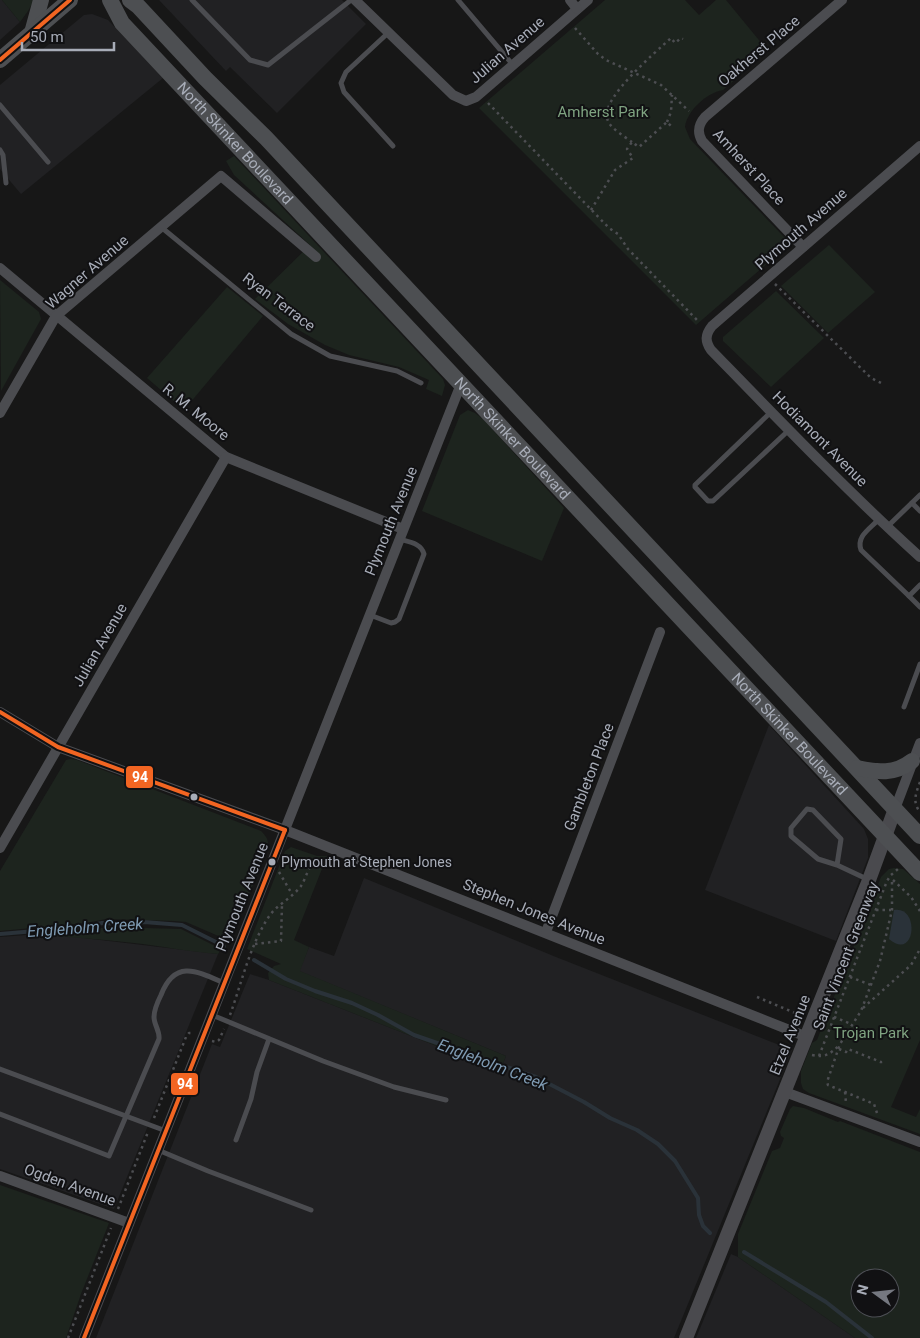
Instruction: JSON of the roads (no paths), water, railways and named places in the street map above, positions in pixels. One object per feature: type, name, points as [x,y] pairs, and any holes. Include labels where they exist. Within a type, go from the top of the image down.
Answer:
[{"type":"main road","points":[[32,33],[41,0]]},
{"type":"main road","points":[[0,60],[70,0]]},
{"type":"main road","name":"North Skinker Boulevard","points":[[110,0],[122,22],[920,873]]},
{"type":"main road","name":"North Skinker Boulevard","points":[[130,0],[138,6],[272,145],[920,836]]},
{"type":"main road","points":[[146,0],[158,28]]},
{"type":"main road","points":[[857,768],[891,772],[906,766],[912,761]]},
{"type":"street","points":[[355,0],[389,32]]},
{"type":"street","points":[[570,0],[577,9]]},
{"type":"street","name":"Julian Avenue","points":[[389,32],[453,95],[466,101],[476,97],[588,0]]},
{"type":"street","name":"Oakherst Place","points":[[698,128],[705,117],[842,0]]},
{"type":"street","name":"Amherst Place","points":[[698,128],[702,141],[803,247]]},
{"type":"street","name":"Plymouth Avenue","points":[[706,337],[712,326],[920,146]]},
{"type":"street","name":"Wagner Avenue","points":[[0,413],[56,316],[220,176],[316,257]]},
{"type":"street","name":"R. M. Moore","points":[[0,268],[226,457],[401,534]]},
{"type":"street","name":"Hodiamont Avenue","points":[[706,337],[707,344],[711,350],[771,412],[887,527],[920,557]]},
{"type":"street","name":"Plymouth Avenue","points":[[84,1338],[461,384]]},
{"type":"street","name":"Julian Avenue","points":[[0,848],[226,457]]},
{"type":"street","name":"Gambleton Place","points":[[546,932],[660,632]]},
{"type":"street","name":"Stephen Jones Avenue","points":[[0,712],[58,747],[285,830],[546,932],[807,1038]]},
{"type":"street","name":"Etzel Avenue","points":[[686,1338],[807,1038],[920,743]]},
{"type":"street","points":[[784,1092],[920,1142]]},
{"type":"street","name":"Ogden Avenue","points":[[0,1176],[129,1223]]},
{"type":"lane","points":[[192,0],[250,60],[268,65],[351,0]]},
{"type":"lane","points":[[458,0],[513,65]]},
{"type":"lane","points":[[389,32],[346,72],[341,83],[344,92],[393,146]]},
{"type":"lane","points":[[0,105],[48,162]]},
{"type":"lane","points":[[0,150],[3,155],[6,182]]},
{"type":"lane","name":"Ryan Terrace","points":[[161,227],[291,334],[330,356],[397,371],[421,383]]},
{"type":"lane","points":[[771,412],[697,482],[696,487],[708,501],[713,501],[789,430]]},
{"type":"lane","points":[[887,527],[920,495]]},
{"type":"lane","points":[[912,503],[920,511]]},
{"type":"lane","points":[[879,519],[861,538],[859,544],[861,550],[920,607]]},
{"type":"lane","points":[[370,614],[391,623],[399,619],[424,554],[419,546],[401,534]]},
{"type":"lane","points":[[909,596],[920,585]]},
{"type":"lane","points":[[904,707],[920,664]]},
{"type":"lane","points":[[837,865],[841,839],[813,810],[807,809],[791,828],[791,836],[818,859],[837,865],[869,880]]},
{"type":"lane","points":[[0,1114],[109,1156],[159,1039],[154,1017],[168,979],[174,974],[188,971],[200,973],[224,983]]},
{"type":"lane","points":[[212,1015],[323,1061],[394,1087],[446,1100]]},
{"type":"lane","points":[[236,1140],[251,1099],[257,1072],[269,1039]]},
{"type":"lane","points":[[0,1069],[166,1131]]},
{"type":"lane","points":[[158,1150],[311,1210]]},
{"type":"waterway","name":"Engleholm Creek","points":[[0,934],[83,927],[102,923],[129,924],[144,922],[182,925],[224,946]]},
{"type":"waterway","name":"Engleholm Creek","points":[[254,960],[286,979],[352,1003],[414,1035],[536,1077],[610,1118],[637,1130],[658,1144],[675,1161],[698,1198],[699,1215],[703,1226],[710,1233]]},
{"type":"waterway","name":"Engleholm Creek","points":[[744,1252],[826,1302],[872,1338]]},
{"type":"place","name":"Plymouth at Stephen Jones","points":[[272,862]]},
{"type":"park label","name":"Amherst Park","points":[[603,112]]},
{"type":"park label","name":"Trojan Park","points":[[871,1033]]}]
